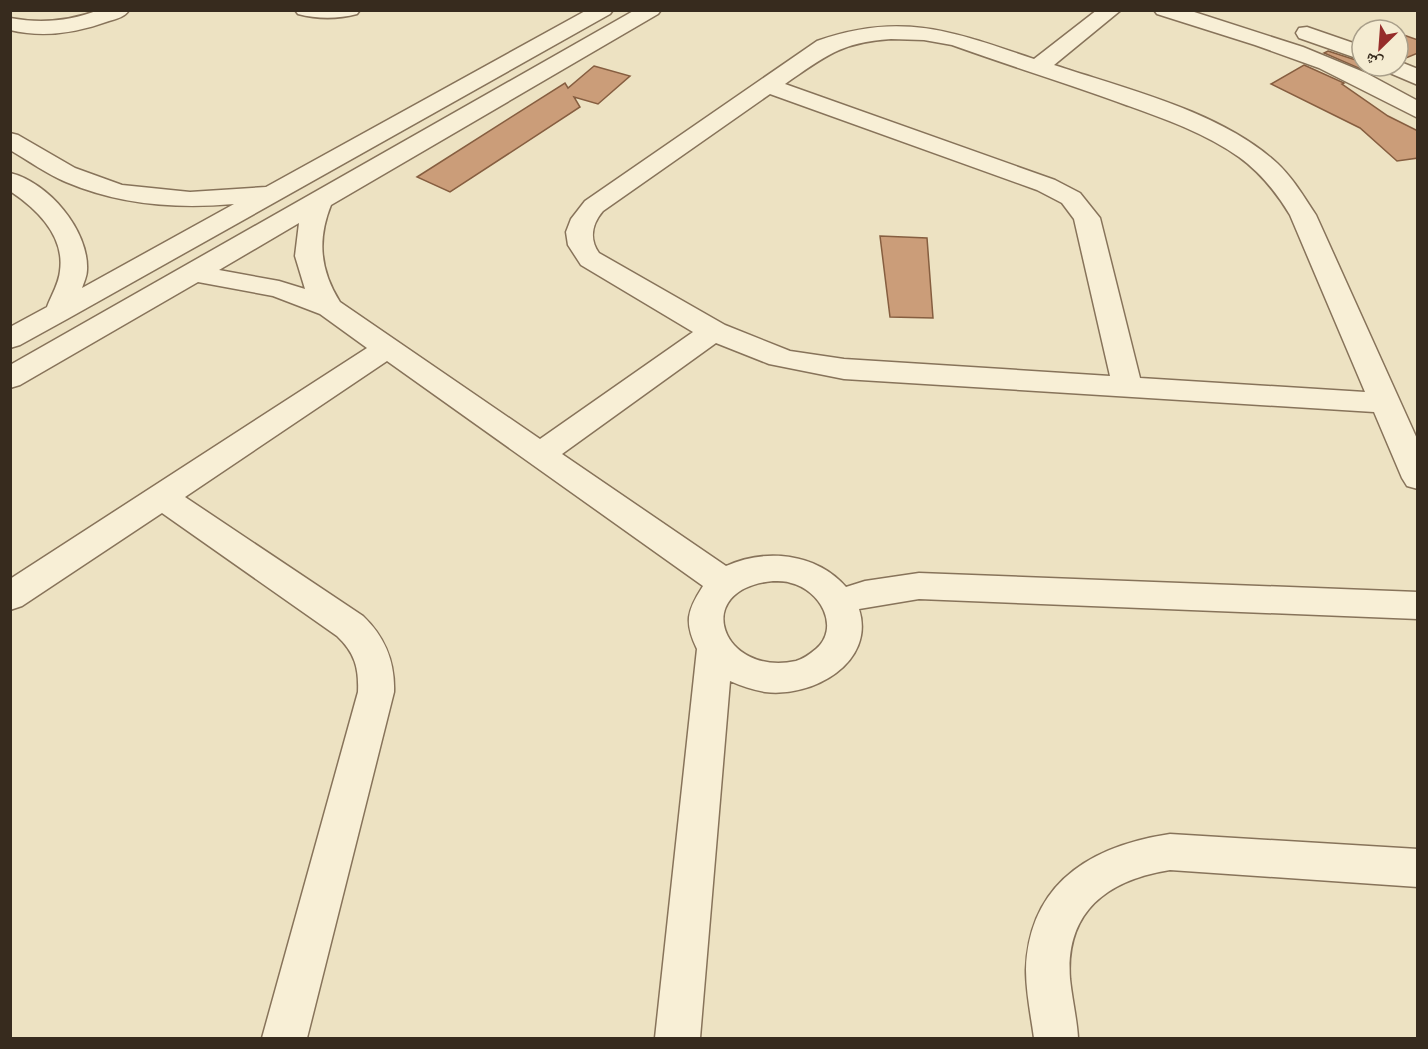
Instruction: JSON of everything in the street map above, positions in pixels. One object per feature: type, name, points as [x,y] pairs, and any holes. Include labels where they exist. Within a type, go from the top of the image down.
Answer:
[{"type":"street","points":[[10,24],[55,28],[92,21],[119,10]]},
{"type":"street","points":[[305,10],[329,12],[350,10]]},
{"type":"street","points":[[10,339],[603,10]]},
{"type":"street","points":[[10,378],[651,10]]},
{"type":"street","points":[[1038,67],[1111,10]]},
{"type":"street","points":[[1164,10],[1281,46],[1335,66],[1418,111]]},
{"type":"street","points":[[1230,10],[1350,49]]},
{"type":"street","points":[[1385,404],[844,369],[778,357],[736,342],[714,331],[590,259],[579,243],[580,225],[594,206],[825,46],[856,35],[874,32],[910,32],[942,36],[1038,67],[1203,126],[1249,151],[1267,166],[1282,182],[1299,207],[1418,478]]},
{"type":"street","points":[[768,86],[1046,185],[1071,198],[1087,218],[1127,387]]},
{"type":"street","points":[[10,140],[73,176],[99,187],[129,194],[202,199],[280,189]]},
{"type":"street","points":[[10,180],[33,195],[59,219],[71,246],[74,271],[59,312]]},
{"type":"street","points":[[320,200],[308,236],[307,254],[318,290],[330,308]]},
{"type":"street","points":[[193,273],[279,290],[330,308],[724,583]]},
{"type":"street","points":[[540,454],[714,331]]},
{"type":"street","points":[[10,597],[387,348]]},
{"type":"street","points":[[162,497],[350,626],[368,645],[374,656],[377,674],[376,692],[284,1038]]},
{"type":"street","points":[[773,568],[801,572],[824,584],[840,602],[847,625],[841,647],[822,666],[795,676],[764,677],[735,667],[715,650],[705,627],[708,603],[724,583],[755,570],[773,568]]},
{"type":"street","points":[[840,602],[882,590],[919,586],[1418,606]]},
{"type":"street","points":[[677,1038],[715,650]]},
{"type":"street","points":[[1056,1038],[1048,970],[1050,945],[1057,922],[1068,901],[1084,885],[1102,871],[1122,861],[1145,854],[1170,852],[1418,868]]},
{"type":"building","points":[[1410,37],[1418,40],[1418,53],[1410,56]]},
{"type":"building","points":[[1328,51],[1350,58],[1350,64],[1324,53]]},
{"type":"building","points":[[1304,65],[1344,83],[1342,84],[1388,116],[1418,131],[1418,158],[1397,161],[1360,128],[1271,84]]},
{"type":"building","points":[[594,66],[630,76],[598,104],[574,97],[580,107],[450,192],[417,177],[565,83],[568,88]]},
{"type":"building","points":[[880,236],[927,238],[933,318],[890,317]]}]
